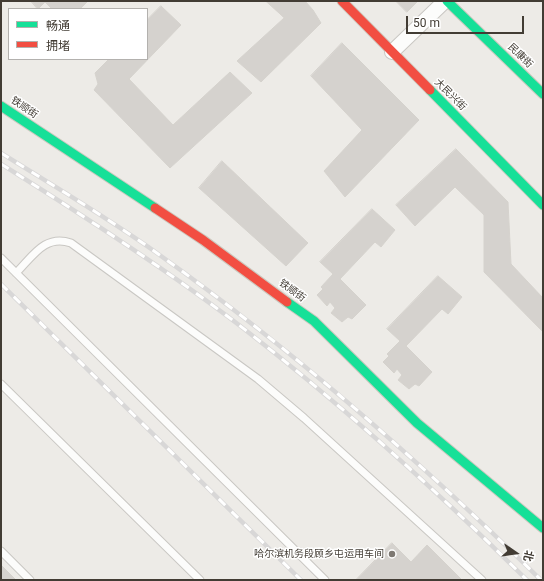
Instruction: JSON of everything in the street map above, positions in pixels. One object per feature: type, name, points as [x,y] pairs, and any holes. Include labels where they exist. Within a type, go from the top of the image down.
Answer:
[{"type":"main road","name":"大民兴街","points":[[342,1],[543,205]]},
{"type":"main road","name":"民康街","points":[[446,1],[543,94]]},
{"type":"main road","name":"铁顺街","points":[[1,106],[203,240],[314,321],[417,423],[535,515],[543,528]]},
{"type":"street","points":[[392,52],[446,1]]},
{"type":"lane","points":[[16,273],[41,248],[52,241],[63,240],[71,243],[258,379],[304,418],[482,580]]},
{"type":"lane","points":[[1,258],[325,580]]},
{"type":"lane","points":[[1,384],[200,580]]},
{"type":"lane","points":[[1,551],[30,580]]},
{"type":"building","points":[[31,1],[88,1],[81,8],[51,8],[45,2],[37,8]]},
{"type":"building","points":[[266,1],[305,1],[321,23],[261,82],[237,61],[284,18]]},
{"type":"building","points":[[396,1],[418,1],[407,12]]},
{"type":"building","points":[[161,6],[181,25],[148,59],[148,19]]},
{"type":"building","points":[[342,43],[419,120],[345,197],[324,171],[362,130],[311,76]]},
{"type":"building","points":[[108,60],[147,60],[129,79],[173,125],[230,72],[252,93],[170,168],[94,90],[98,84],[95,73]]},
{"type":"building","points":[[456,149],[508,202],[511,264],[543,298],[543,332],[484,272],[484,215],[455,187],[415,226],[396,205]]},
{"type":"building","points":[[222,161],[308,243],[286,266],[199,188]]},
{"type":"building","points":[[372,209],[395,230],[381,247],[375,242],[340,279],[366,305],[352,319],[348,317],[342,322],[331,313],[335,308],[330,302],[327,306],[317,295],[323,289],[321,287],[333,274],[320,262]]},
{"type":"building","points":[[438,276],[462,297],[448,314],[442,309],[406,346],[432,372],[419,386],[415,384],[409,389],[398,380],[402,375],[397,369],[394,373],[383,362],[389,356],[387,354],[400,341],[387,329]]},
{"type":"building","name":"哈尔滨机务段顾乡屯运用车间","points":[[392,543],[411,562],[427,545],[462,580],[356,580]]},
{"type":"building","points":[[1,565],[16,580],[1,580]]},
{"type":"railway","points":[[1,153],[142,242],[261,331],[357,410],[451,494],[541,580]]},
{"type":"railway","points":[[1,164],[152,262],[239,325],[277,355],[351,416],[423,480],[527,580]]},
{"type":"railway","points":[[1,284],[301,580]]},
{"type":"traffic: fast","points":[[447,1],[543,94]]},
{"type":"traffic: fast","points":[[430,90],[543,205]]},
{"type":"traffic: fast","points":[[1,106],[155,208]]},
{"type":"traffic: fast","points":[[287,302],[314,321],[417,423],[543,528]]},
{"type":"traffic: jam","points":[[342,1],[430,90]]},
{"type":"traffic: jam","points":[[155,208],[203,240],[287,302]]},
{"type":"place","name":"哈尔滨机务段顾乡屯运用车间","points":[[392,554]]}]
